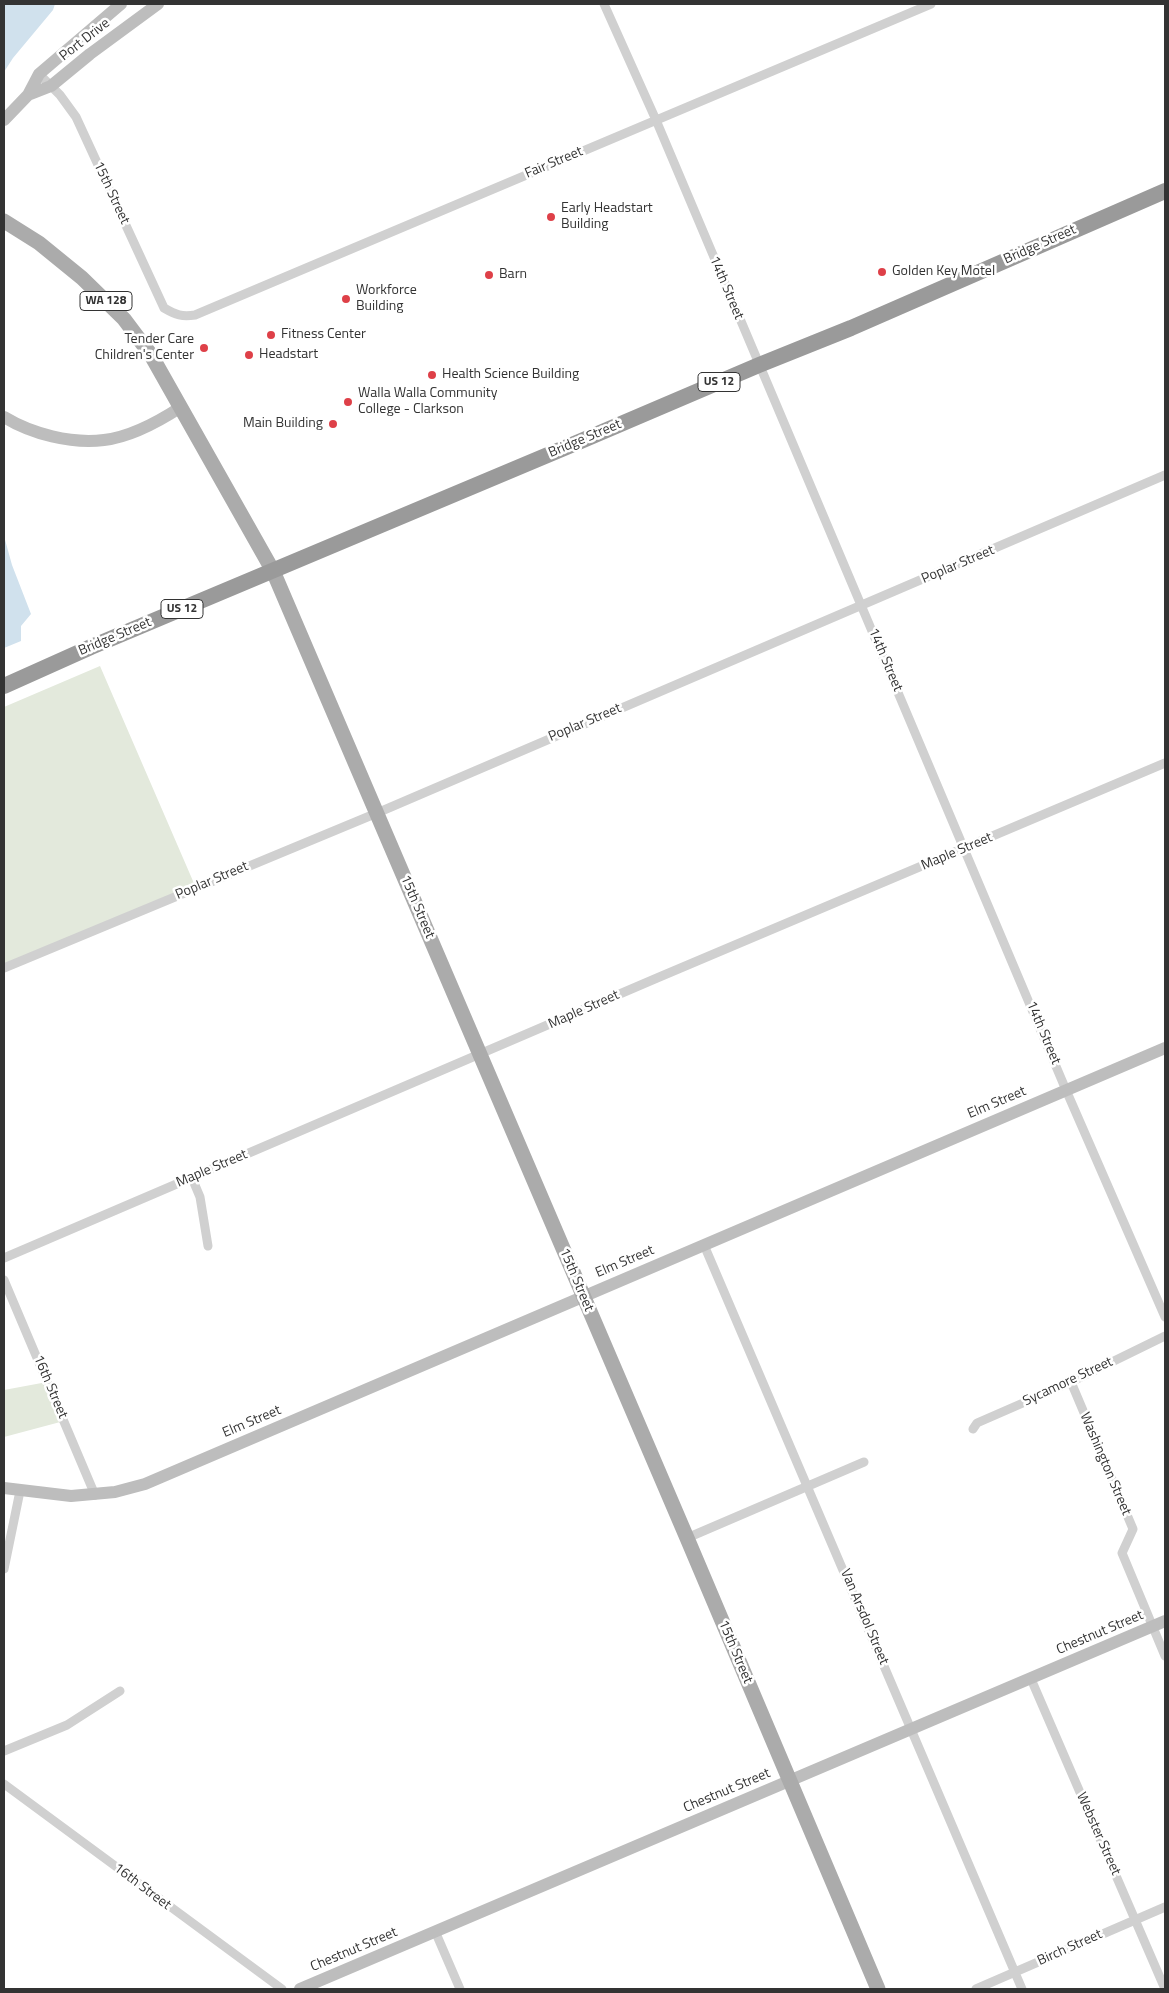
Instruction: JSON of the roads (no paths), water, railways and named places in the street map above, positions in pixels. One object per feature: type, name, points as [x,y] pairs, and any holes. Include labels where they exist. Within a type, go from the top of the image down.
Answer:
[{"type":"highway","name":"Bridge Street","points":[[4,686],[759,365],[851,328],[1165,191]]},
{"type":"main road","name":"WA 128","points":[[4,221],[39,243],[82,278],[124,319],[151,355],[273,571]]},
{"type":"main road","name":"15th Street","points":[[273,571],[378,813],[878,1989]]},
{"type":"street","name":"Port Drive","points":[[4,120],[28,95],[39,74],[121,4]]},
{"type":"street","name":"Port Drive","points":[[28,95],[52,86],[90,54],[158,4]]},
{"type":"street","name":"14th Street","points":[[604,4],[656,120],[1066,1090],[1165,1317]]},
{"type":"street","name":"Fair Street","points":[[176,315],[195,315],[930,4]]},
{"type":"street","name":"15th Street","points":[[39,74],[52,86],[78,122],[164,308],[176,315]]},
{"type":"street","points":[[4,416],[38,432],[71,440],[104,440],[143,428],[181,407]]},
{"type":"street","name":"Poplar Street","points":[[4,968],[378,813],[1165,476]]},
{"type":"street","name":"Maple Street","points":[[4,1258],[658,977],[1165,763]]},
{"type":"street","name":"Elm Street","points":[[4,1488],[71,1496],[116,1492],[145,1484],[1165,1048]]},
{"type":"street","points":[[192,1178],[200,1197],[208,1246]]},
{"type":"street","name":"Van Arsdol Street","points":[[704,1245],[1022,1989]]},
{"type":"street","name":"16th Street","points":[[4,1280],[95,1495]]},
{"type":"street","name":"Sycamore Street","points":[[973,1429],[977,1423],[1070,1382],[1165,1336]]},
{"type":"street","name":"Washington Street","points":[[1070,1382],[1133,1529],[1122,1553],[1165,1656]]},
{"type":"street","points":[[687,1538],[864,1462]]},
{"type":"street","points":[[4,1569],[20,1490]]},
{"type":"street","name":"Chestnut Street","points":[[300,1989],[1165,1621]]},
{"type":"street","name":"Webster Street","points":[[1031,1679],[1165,1989]]},
{"type":"street","points":[[4,1751],[67,1725],[120,1691]]},
{"type":"street","name":"16th Street","points":[[4,1784],[282,1989]]},
{"type":"street","name":"Birch Street","points":[[976,1989],[1165,1907]]},
{"type":"street","points":[[435,1931],[460,1989]]},
{"type":"water","points":[[4,4],[55,4],[53,10],[13,58],[4,72]]},
{"type":"water","points":[[4,536],[12,565],[31,614],[21,626],[21,641],[4,648]]},
{"type":"place","name":"Early Headstart Building","points":[[551,217]]},
{"type":"place","name":"Golden Key Motel","points":[[882,272]]},
{"type":"place","name":"Barn","points":[[489,275]]},
{"type":"place","name":"Workforce Building","points":[[346,299]]},
{"type":"place","name":"Fitness Center","points":[[271,335]]},
{"type":"place","name":"Tender Care Children's Center","points":[[204,348]]},
{"type":"place","name":"Headstart","points":[[249,355]]},
{"type":"place","name":"Health Science Building","points":[[432,375]]},
{"type":"place","name":"Walla Walla Community College - Clarkson","points":[[348,402]]},
{"type":"place","name":"Main Building","points":[[333,424]]}]
